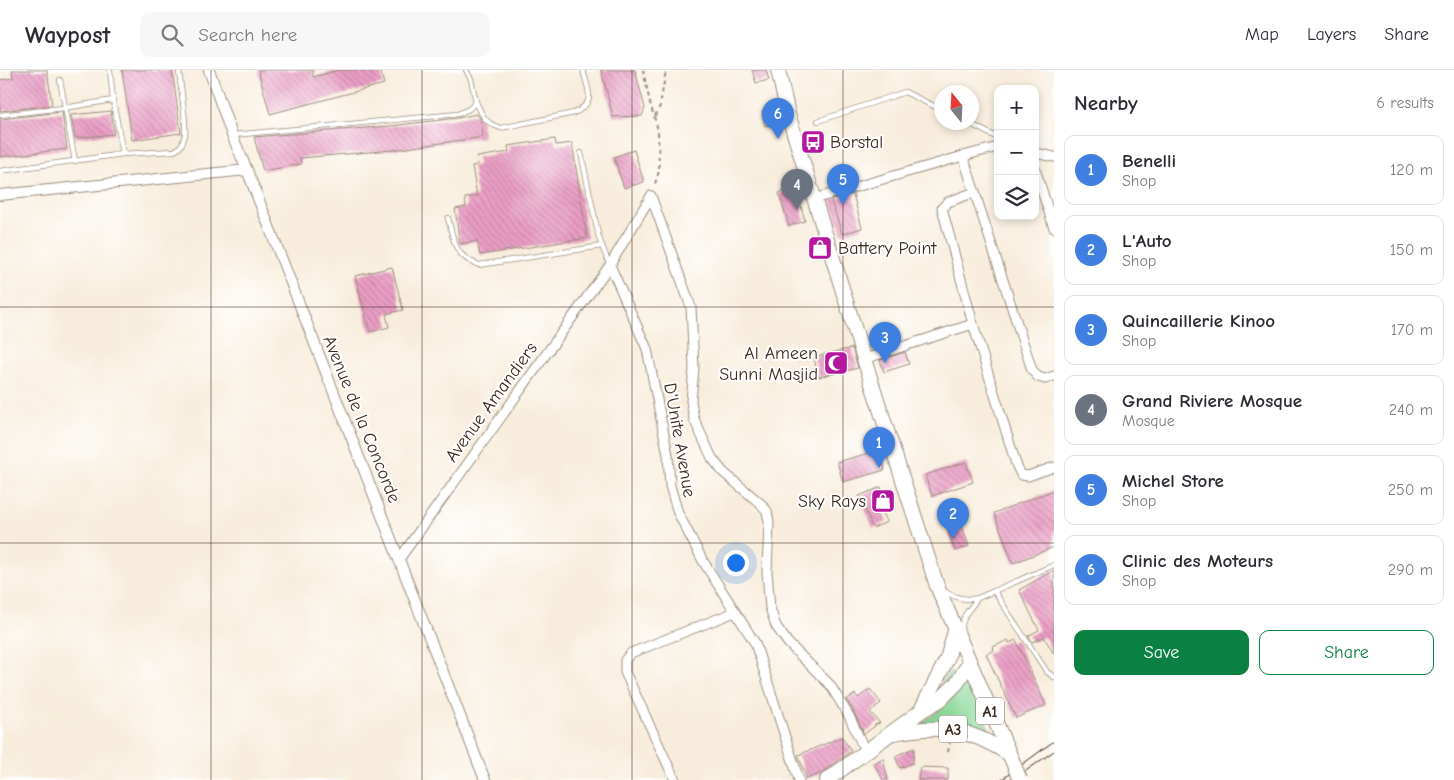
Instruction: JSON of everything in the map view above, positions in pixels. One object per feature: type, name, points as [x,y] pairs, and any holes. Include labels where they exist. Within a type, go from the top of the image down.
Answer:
[{"type":"main road","name":"A1","points":[[778,70],[788,114],[814,199],[937,586],[956,635],[1020,780]]},
{"type":"main road","name":"A3","points":[[921,710],[939,678],[956,635]]},
{"type":"main road","name":"A3","points":[[827,780],[866,753],[921,710],[940,700],[957,683],[969,663]]},
{"type":"main road","name":"A3","points":[[939,678],[950,667],[969,663]]},
{"type":"main road","name":"A3","points":[[891,734],[926,728],[953,729],[986,740],[1010,757]]},
{"type":"street","name":"Avenue de la Concorde","points":[[209,70],[232,135],[400,558],[485,780]]},
{"type":"street","points":[[814,199],[994,148]]},
{"type":"street","points":[[1039,154],[1054,157]]},
{"type":"street","points":[[963,156],[1032,370],[1038,378],[1054,376]]},
{"type":"street","points":[[0,195],[247,170]]},
{"type":"street","points":[[1037,175],[1054,228]]},
{"type":"street","points":[[975,192],[948,202],[942,208],[973,324],[1021,475],[1028,476],[1054,467]]},
{"type":"street","points":[[651,196],[691,307],[694,368],[691,401],[694,419],[712,458],[723,472],[762,504],[767,511],[770,522],[767,572],[770,608],[776,626],[788,643],[830,685],[849,716],[866,753]]},
{"type":"street","name":"Avenue Amandiers","points":[[400,558],[610,265],[651,196]]},
{"type":"street","name":"D'Unite Avenue","points":[[610,265],[647,349],[668,455],[670,486],[678,513],[703,561],[755,643],[799,780]]},
{"type":"street","points":[[864,360],[973,324]]},
{"type":"street","points":[[675,780],[625,672],[625,660],[631,654],[735,612]]},
{"type":"lane","points":[[110,70],[113,100],[123,154]]},
{"type":"lane","points":[[0,171],[123,154],[174,151],[182,144],[185,133],[179,70]]},
{"type":"lane","points":[[466,70],[471,78],[476,102],[485,120],[501,128],[574,113],[583,108],[588,103],[589,96],[583,70]]},
{"type":"lane","points":[[60,80],[75,161]]},
{"type":"lane","points":[[818,121],[905,92],[934,106]]},
{"type":"lane","points":[[0,115],[113,100]]},
{"type":"lane","points":[[232,135],[458,114],[469,109],[476,102]]},
{"type":"lane","points":[[979,128],[994,136]]},
{"type":"lane","points":[[581,152],[602,246],[610,265]]},
{"type":"lane","points":[[448,218],[457,250],[467,260],[479,264],[602,246]]},
{"type":"lane","points":[[937,586],[957,598],[966,600],[978,598],[1054,566]]},
{"type":"lane","points":[[994,591],[1047,672],[1054,677]]},
{"type":"lane","points":[[956,635],[966,615],[978,598]]},
{"type":"path","points":[[643,70],[658,130],[660,171],[651,196]]},
{"type":"path","points":[[655,118],[660,106],[666,70]]},
{"type":"path","points":[[948,752],[951,736]]},
{"type":"green space","points":[[950,671],[955,674],[953,680],[935,698],[947,674]]},
{"type":"green space","points":[[966,677],[992,736],[991,739],[921,723],[947,703]]},
{"type":"building","points":[[12,70],[47,70],[52,105],[0,111],[0,80],[13,78]]},
{"type":"building","points":[[122,70],[172,70],[181,133],[132,140]]},
{"type":"building","points":[[258,70],[313,70],[313,77],[339,70],[380,70],[384,84],[270,114]]},
{"type":"building","points":[[601,70],[635,70],[645,108],[642,116],[613,117]]},
{"type":"building","points":[[752,70],[766,70],[769,80],[756,83]]},
{"type":"building","points":[[776,109],[779,123],[765,126],[762,111]]},
{"type":"building","points":[[111,111],[114,134],[75,138],[71,115]]},
{"type":"building","points":[[62,112],[67,149],[0,157],[0,119]]},
{"type":"building","points":[[477,114],[481,120],[483,137],[393,150],[300,158],[301,164],[263,171],[254,137],[390,126]]},
{"type":"building","points":[[555,139],[556,145],[572,143],[587,238],[480,255],[477,241],[460,244],[455,209],[466,207],[465,198],[477,196],[472,166],[478,165],[477,157],[509,152],[508,146]]},
{"type":"building","points":[[634,150],[644,182],[624,188],[614,157]]},
{"type":"building","points":[[796,188],[805,221],[789,226],[779,193]]},
{"type":"building","points":[[853,194],[862,228],[842,234],[831,200]]},
{"type":"building","points":[[392,267],[403,310],[386,314],[389,327],[370,332],[355,276]]},
{"type":"building","name":"Al Ameen Sunni Masjid","points":[[852,348],[858,368],[818,377],[814,357]]},
{"type":"building","points":[[905,352],[909,364],[884,372],[880,360]]},
{"type":"building","points":[[880,450],[885,470],[843,482],[837,462]]},
{"type":"building","points":[[966,462],[973,482],[932,496],[925,475]]},
{"type":"building","points":[[881,487],[887,503],[880,506],[887,522],[873,528],[859,496]]},
{"type":"building","points":[[1054,490],[1054,547],[1013,563],[994,513]]},
{"type":"building","points":[[960,520],[969,546],[955,551],[946,525]]},
{"type":"building","points":[[1054,570],[1054,654],[1044,637],[1032,642],[1028,636],[1039,630],[1019,590]]},
{"type":"building","points":[[1008,640],[1009,643],[1016,640],[1046,705],[1016,718],[986,654],[994,650],[993,647]]},
{"type":"building","points":[[870,689],[881,703],[870,712],[880,723],[874,725],[864,734],[852,708],[846,700],[855,694],[858,698]]},
{"type":"building","points":[[842,737],[851,751],[821,773],[807,779],[798,755]]},
{"type":"building","points":[[914,748],[913,763],[900,768],[895,756]]},
{"type":"building","points":[[883,758],[888,780],[883,780],[874,763]]},
{"type":"building","points":[[920,767],[948,768],[948,780],[918,780]]},
{"type":"tram line","points":[[1001,780],[1054,741]]},
{"type":"tram line","points":[[1013,780],[1054,751]]},
{"type":"place","name":"Clinic des Moteurs","points":[[778,139]]},
{"type":"place","name":"Borstal","points":[[813,142]]},
{"type":"place","name":"Michel Store","points":[[843,205]]},
{"type":"place","name":"Grand Riviere Mosque","points":[[797,210]]},
{"type":"place","name":"Battery Point","points":[[820,248]]},
{"type":"place","name":"Al Ameen Sunni Masjid","points":[[836,363]]},
{"type":"place","name":"Quincaillerie Kinoo","points":[[885,363]]},
{"type":"place","name":"Benelli","points":[[879,468]]},
{"type":"place","name":"Sky Rays","points":[[883,501]]},
{"type":"place","name":"L'Auto","points":[[953,539]]}]
